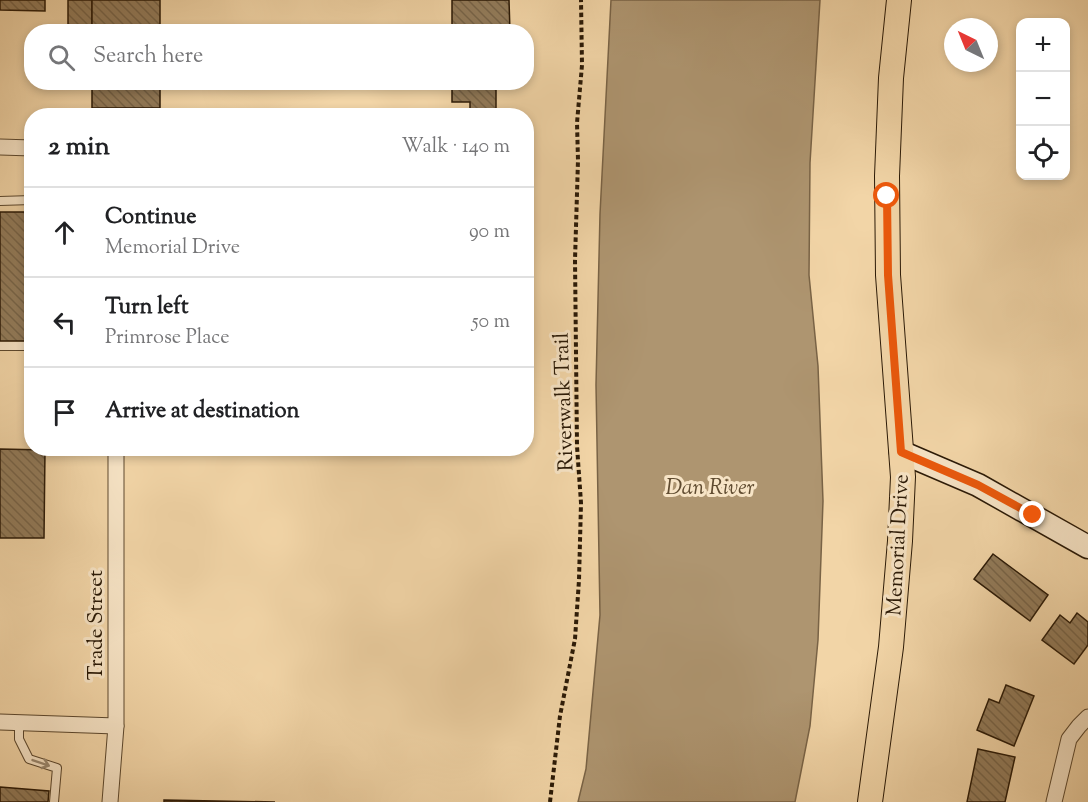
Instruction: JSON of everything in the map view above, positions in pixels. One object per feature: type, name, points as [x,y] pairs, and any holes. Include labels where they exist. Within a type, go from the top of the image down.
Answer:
[{"type":"main road","name":"Memorial Drive","points":[[870,802],[894,612],[903,477],[888,275],[887,176],[891,78],[899,0]]},
{"type":"street","points":[[0,147],[24,148]]},
{"type":"street","points":[[901,452],[978,485],[1088,547]]},
{"type":"street","name":"Trade Street","points":[[110,802],[116,726],[116,456]]},
{"type":"street","points":[[1054,802],[1069,739],[1088,717]]},
{"type":"street","points":[[0,722],[116,726]]},
{"type":"lane","points":[[0,201],[24,200]]},
{"type":"lane","points":[[0,346],[24,346]]},
{"type":"lane","points":[[19,723],[19,739],[29,759],[57,768],[54,802]]},
{"type":"path","name":"Riverwalk Trail","points":[[549,802],[560,716],[575,639],[579,580],[581,503],[576,446],[575,260],[577,123],[582,65],[581,0]]},
{"type":"water","name":"Dan River","points":[[611,0],[820,0],[810,163],[809,275],[818,366],[823,501],[818,640],[810,726],[795,802],[578,802],[586,769],[600,615],[596,385],[600,214]]},
{"type":"building","points":[[0,0],[45,0],[45,11],[0,10]]},
{"type":"building","points":[[68,0],[92,0],[92,24],[68,24]]},
{"type":"building","points":[[92,0],[160,0],[160,24],[92,24]]},
{"type":"building","points":[[452,0],[509,0],[510,24],[452,24]]},
{"type":"building","points":[[92,90],[160,90],[160,108],[92,108]]},
{"type":"building","points":[[452,90],[496,90],[496,108],[470,108],[470,102],[452,102]]},
{"type":"building","points":[[0,212],[24,212],[24,341],[0,341]]},
{"type":"building","points":[[0,449],[24,450],[24,456],[45,456],[44,538],[0,538]]},
{"type":"building","points":[[993,554],[1048,595],[1030,621],[974,579]]},
{"type":"building","points":[[1077,613],[1088,622],[1088,645],[1074,664],[1042,640],[1060,615],[1070,623]]},
{"type":"building","points":[[1006,685],[1034,696],[1014,746],[977,730],[989,699],[999,703]]},
{"type":"building","points":[[978,749],[1015,757],[1005,802],[967,802]]},
{"type":"building","points":[[0,787],[49,791],[48,802],[0,802]]},
{"type":"building","points":[[164,800],[275,802],[164,802]]},
{"type":"route","points":[[887,196],[888,275],[901,452],[978,485],[1033,515]]}]
